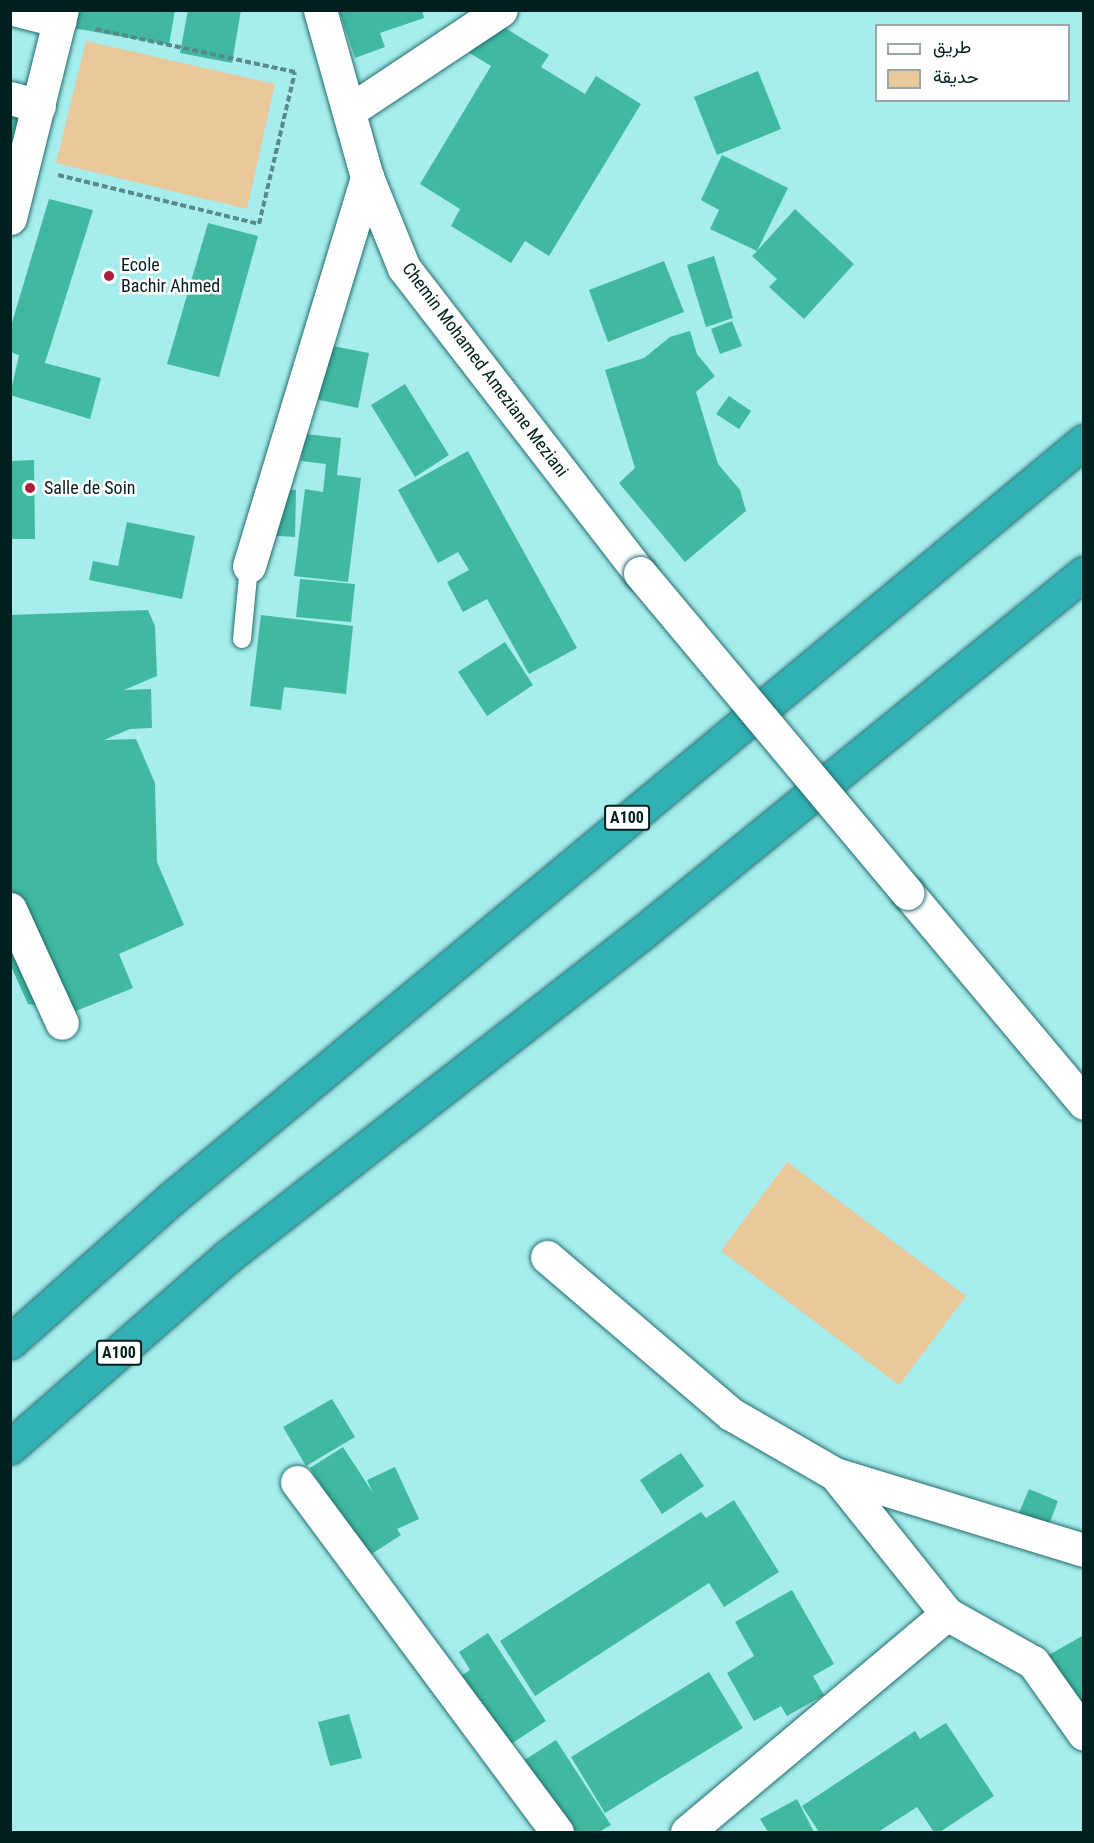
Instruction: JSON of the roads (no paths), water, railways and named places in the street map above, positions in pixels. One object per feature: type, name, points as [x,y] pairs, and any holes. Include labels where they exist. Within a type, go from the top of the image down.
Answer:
[{"type":"highway","name":"A100","points":[[10,1342],[172,1198],[1083,441]]},
{"type":"highway","name":"A100","points":[[10,1447],[227,1257],[642,933],[1083,573]]},
{"type":"street","points":[[16,191],[25,102],[61,16],[17,10]]},
{"type":"street","name":"Chemin Mohamed Ameziane Meziani","points":[[320,10],[368,177],[404,268],[640,573],[1083,1104]]},
{"type":"street","points":[[349,111],[501,10]]},
{"type":"street","points":[[249,566],[368,177]]},
{"type":"street","points":[[10,909],[62,1023]]},
{"type":"street","points":[[547,1257],[731,1414],[835,1474],[1083,1550]]},
{"type":"street","points":[[835,1474],[947,1614],[1033,1662],[1083,1734]]},
{"type":"street","points":[[297,1482],[557,1833]]},
{"type":"street","points":[[687,1833],[947,1614]]},
{"type":"lane","points":[[242,639],[249,566]]},
{"type":"place","name":"Ecole Bachir Ahmed","points":[[109,276]]},
{"type":"place","name":"Salle de Soin","points":[[30,488]]}]
